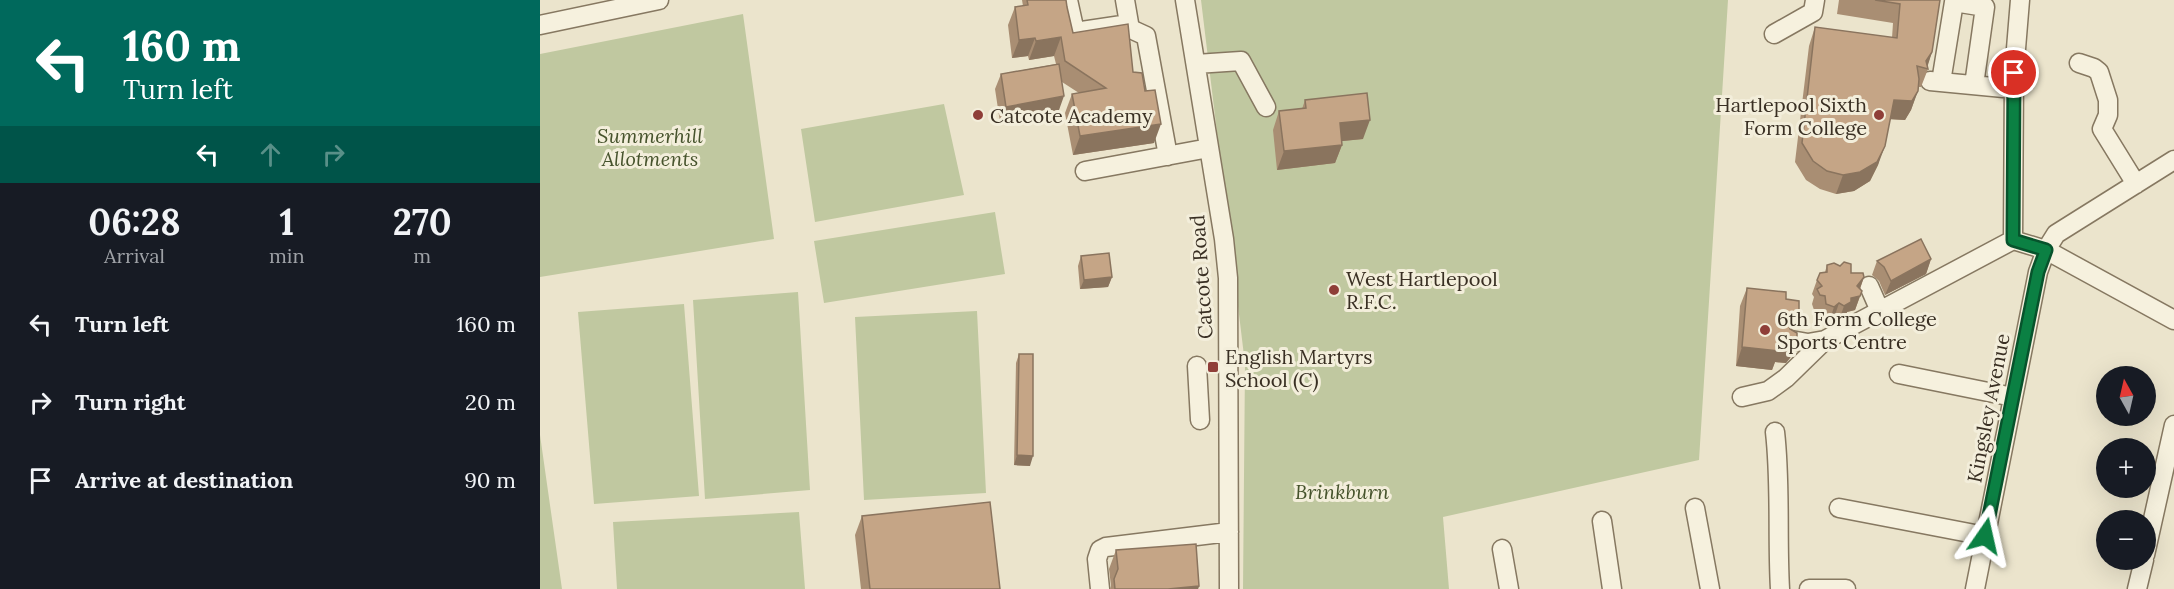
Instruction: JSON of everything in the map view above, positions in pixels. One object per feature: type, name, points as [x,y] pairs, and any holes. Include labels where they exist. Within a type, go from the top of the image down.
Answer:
[{"type":"street","points":[[540,25],[659,0]]},
{"type":"street","points":[[1068,0],[1075,32],[1122,25],[1146,36],[1168,156]]},
{"type":"street","points":[[1125,0],[1130,29]]},
{"type":"street","name":"Catcote Road","points":[[1185,0],[1224,239],[1228,278],[1229,589]]},
{"type":"street","points":[[1774,34],[1813,12],[1815,0]]},
{"type":"street","points":[[2013,240],[2013,89],[2020,0]]},
{"type":"street","points":[[1974,85],[1985,7],[1954,2],[1935,81],[1974,85],[2013,89]]},
{"type":"street","points":[[1196,64],[1241,61],[1266,107]]},
{"type":"street","points":[[2079,63],[2099,72],[2109,106],[2102,129],[2136,184]]},
{"type":"street","points":[[1085,171],[1209,148]]},
{"type":"street","points":[[2046,250],[2056,234],[2174,160]]},
{"type":"street","points":[[1742,397],[1768,390],[1786,378],[1826,340],[2013,240],[2046,250],[2174,320]]},
{"type":"street","name":"Kingsley Avenue","points":[[1975,589],[2038,272],[2046,250]]},
{"type":"street","points":[[1869,286],[1880,311]]},
{"type":"street","points":[[1791,340],[1808,343],[1826,340]]},
{"type":"street","points":[[1197,366],[1200,420]]},
{"type":"street","points":[[1899,374],[2013,398]]},
{"type":"street","points":[[2155,510],[2174,425]]},
{"type":"street","points":[[1774,432],[1778,465],[1777,537],[1780,589]]},
{"type":"street","points":[[1839,507],[1985,536]]},
{"type":"street","points":[[1695,508],[1710,589]]},
{"type":"street","points":[[1602,521],[1612,589]]},
{"type":"street","points":[[1100,589],[1097,559],[1100,550],[1106,547],[1229,532]]},
{"type":"street","points":[[1502,549],[1509,589]]},
{"type":"street","points":[[2137,589],[2142,570]]},
{"type":"street","points":[[1809,589],[1846,589]]},
{"type":"green space","name":"Brinkburn","points":[[1201,0],[1728,0],[1699,460],[1443,517],[1449,589],[1243,589],[1245,364]]},
{"type":"green space","name":"Summerhill Allotments","points":[[743,14],[774,239],[540,277],[540,54]]},
{"type":"green space","points":[[944,104],[964,195],[815,222],[801,129]]},
{"type":"green space","points":[[995,212],[1005,274],[824,303],[814,241]]},
{"type":"green space","points":[[798,292],[810,490],[705,499],[693,300]]},
{"type":"green space","points":[[684,304],[699,496],[594,504],[578,312]]},
{"type":"green space","points":[[977,311],[986,493],[864,500],[855,317]]},
{"type":"green space","points":[[540,435],[562,589],[540,589]]},
{"type":"green space","points":[[799,512],[805,589],[617,589],[613,522]]},
{"type":"building","points":[[1027,0],[1066,0],[1073,33],[1128,24],[1133,72],[1142,73],[1145,91],[1155,90],[1161,124],[1080,136],[1072,94],[1106,88],[1065,61],[1061,37],[1036,41],[1035,38],[1019,40],[1015,7],[1028,5]]},
{"type":"building","points":[[1875,0],[1940,0],[1932,52],[1926,61],[1928,69],[1917,66],[1918,91],[1912,101],[1894,100],[1885,146],[1877,162],[1860,172],[1843,175],[1827,171],[1813,161],[1802,143],[1815,27],[1897,38],[1900,4]]},
{"type":"building","points":[[1059,64],[1064,96],[1006,107],[1001,74]]},
{"type":"building","points":[[1367,93],[1370,120],[1340,123],[1342,145],[1284,151],[1279,111],[1306,108],[1305,100]]},
{"type":"building","points":[[1921,239],[1931,259],[1891,281],[1884,267],[1877,261]]},
{"type":"building","points":[[1109,253],[1112,277],[1084,280],[1081,256]]},
{"type":"building","points":[[1844,262],[1851,264],[1851,273],[1863,273],[1864,277],[1857,286],[1862,291],[1860,296],[1851,298],[1851,302],[1844,306],[1839,303],[1834,307],[1826,304],[1825,296],[1820,295],[1817,289],[1822,286],[1817,280],[1820,273],[1827,272],[1827,265],[1834,263],[1840,266]]},
{"type":"building","points":[[1747,288],[1786,292],[1786,299],[1799,301],[1799,310],[1790,314],[1787,320],[1790,329],[1797,333],[1797,340],[1792,344],[1779,344],[1779,351],[1742,347]]},
{"type":"building","points":[[1019,354],[1033,354],[1033,456],[1017,455]]},
{"type":"building","points":[[990,502],[1000,589],[870,589],[862,516]]},
{"type":"building","points":[[1196,544],[1199,586],[1168,589],[1115,589],[1114,579],[1118,569],[1116,550]]},
{"type":"place","name":"Catcote Academy","points":[[978,115]]},
{"type":"place","name":"Hartlepool Sixth Form College","points":[[1879,115]]},
{"type":"place","name":"West Hartlepool R.F.C.","points":[[1334,290]]},
{"type":"place","name":"6th Form College Sports Centre","points":[[1765,330]]},
{"type":"place","name":"English Martyrs School (C)","points":[[1213,367]]},
{"type":"route","points":[[1985,536],[2038,272],[2046,250],[2013,240],[2014,73]]}]
